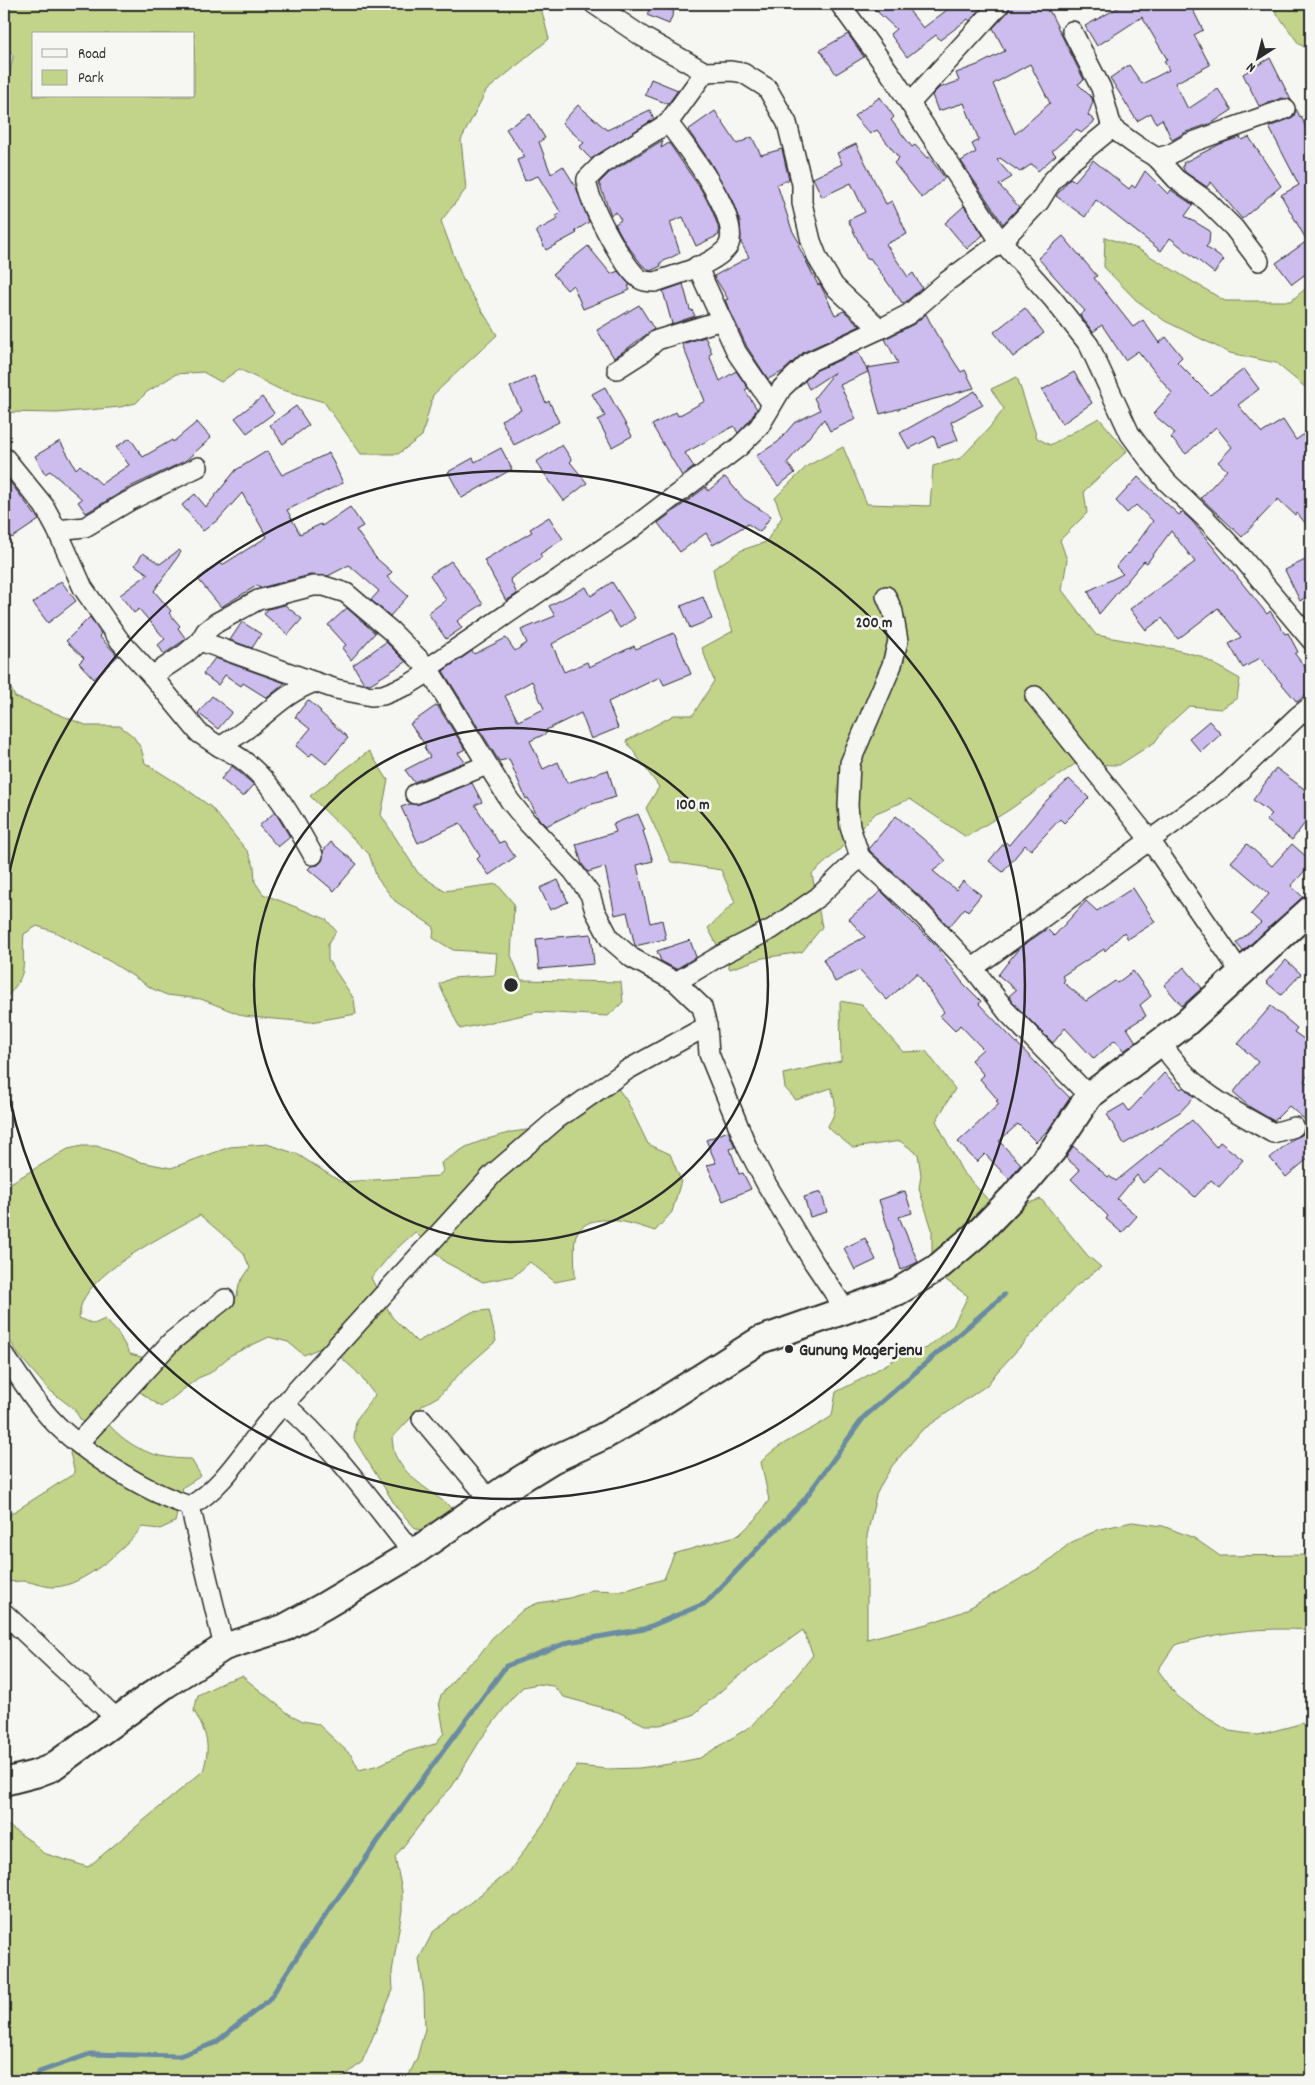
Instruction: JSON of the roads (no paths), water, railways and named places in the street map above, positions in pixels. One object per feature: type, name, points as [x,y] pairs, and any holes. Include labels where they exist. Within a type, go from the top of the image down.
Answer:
[{"type":"main road","points":[[4,1782],[51,1768],[165,1685],[224,1647],[284,1628],[324,1606],[413,1553],[489,1499],[552,1460],[604,1436],[652,1409],[760,1340],[896,1292],[937,1268],[978,1232],[1014,1196],[1053,1150],[1089,1096],[1186,1023],[1311,909]]},
{"type":"street","points":[[594,4],[643,37],[705,72],[731,71],[743,73],[767,88],[787,124],[802,184],[802,203],[811,241],[818,259],[834,286],[880,329]]},
{"type":"street","points":[[840,4],[910,103],[1001,242],[1053,299],[1090,345],[1130,434],[1167,482],[1239,554],[1290,612],[1311,640]]},
{"type":"street","points":[[910,103],[1000,4]]},
{"type":"street","points":[[1072,31],[1101,88],[1112,128],[1157,158],[1176,179],[1207,201],[1234,228],[1259,261]]},
{"type":"street","points":[[668,123],[693,154],[722,204],[732,237],[726,250],[713,260],[655,282],[640,279],[632,272],[621,256],[601,220],[586,185],[587,179],[602,164],[668,123],[705,72]]},
{"type":"street","points":[[1157,158],[1171,154],[1190,143],[1285,109]]},
{"type":"street","points":[[200,641],[315,682],[358,694],[383,695],[408,685],[421,677],[428,668],[671,500],[750,437],[759,427],[782,388],[810,362],[909,314],[946,282],[1001,242],[1039,202],[1052,181],[1068,164],[1112,128]]},
{"type":"street","points":[[697,266],[738,353],[772,404]]},
{"type":"street","points":[[617,369],[642,353],[657,340],[722,320]]},
{"type":"street","points":[[5,458],[44,506],[83,588],[120,641],[200,733],[243,760],[261,777],[287,811],[313,855]]},
{"type":"street","points":[[57,530],[85,527],[129,501],[198,467]]},
{"type":"street","points":[[152,676],[185,654],[216,623],[258,600],[282,592],[324,586],[346,593],[392,630],[428,668],[487,765],[526,821],[573,871],[590,894],[595,911],[610,940],[632,958],[676,982],[702,1006],[707,1026],[709,1054],[747,1147],[767,1185],[814,1263],[845,1309]]},
{"type":"street","points":[[886,596],[893,612],[898,641],[892,665],[850,763],[848,806],[850,827],[860,857],[919,911],[973,968],[1008,1013],[1089,1096]]},
{"type":"street","points":[[220,747],[243,732],[282,699],[300,687],[315,682]]},
{"type":"street","points":[[1035,696],[1150,840],[1241,973]]},
{"type":"street","points":[[973,968],[1227,784],[1298,716],[1311,706]]},
{"type":"street","points":[[415,794],[487,765]]},
{"type":"street","points":[[676,982],[723,954],[772,929],[818,897],[860,857]]},
{"type":"street","points":[[190,1506],[205,1497],[229,1472],[269,1419],[494,1172],[557,1119],[627,1070],[707,1026]]},
{"type":"street","points":[[1162,1042],[1170,1056],[1199,1088],[1222,1105],[1273,1133],[1294,1127]]},
{"type":"street","points":[[78,1443],[172,1341],[225,1298]]},
{"type":"street","points":[[4,1354],[44,1412],[78,1443],[123,1474],[161,1494],[190,1506]]},
{"type":"street","points":[[284,1404],[346,1468],[413,1553]]},
{"type":"street","points":[[422,1419],[489,1499]]},
{"type":"street","points":[[190,1506],[224,1647]]},
{"type":"street","points":[[4,1613],[118,1720]]},
{"type":"waterway","points":[[34,2081],[39,2072],[90,2054],[179,2056],[215,2043],[269,2000],[304,1946],[404,1804],[506,1666],[569,1642],[644,1629],[706,1603],[804,1500],[864,1417],[1004,1295]]},
{"type":"place","name":"Gunung Magerjenu","points":[[789,1349]]}]
